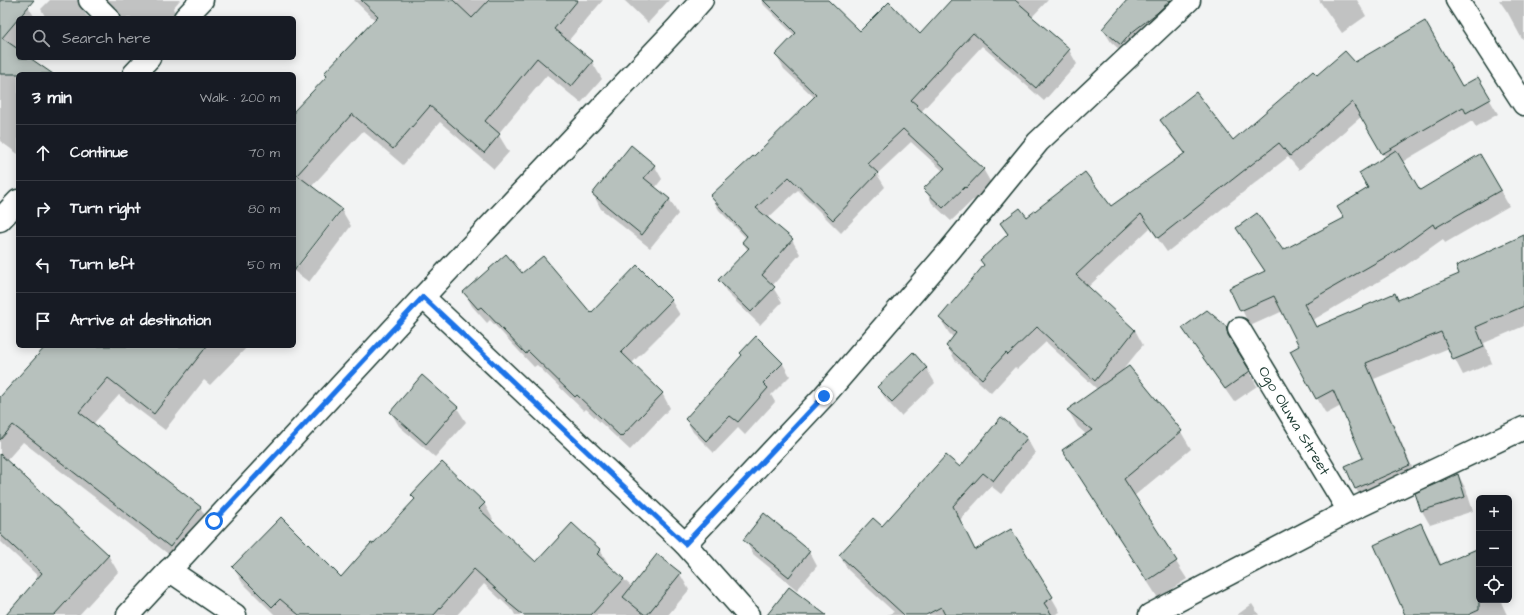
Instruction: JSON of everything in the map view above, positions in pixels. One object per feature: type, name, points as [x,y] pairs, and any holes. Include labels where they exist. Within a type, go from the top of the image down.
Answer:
[{"type":"street","points":[[90,0],[106,16]]},
{"type":"street","points":[[187,16],[202,0]]},
{"type":"street","points":[[128,615],[423,297],[671,35],[702,0]]},
{"type":"street","points":[[685,544],[824,396],[950,250],[1038,142],[1189,0]]},
{"type":"street","points":[[1457,0],[1524,104]]},
{"type":"street","points":[[136,72],[146,60]]},
{"type":"street","points":[[0,220],[16,202]]},
{"type":"street","points":[[423,297],[685,544],[748,615]]},
{"type":"street","name":"Ogo Oluwa Street","points":[[1239,329],[1349,511]]},
{"type":"street","points":[[1150,615],[1349,511],[1524,428]]},
{"type":"street","points":[[170,570],[235,615]]},
{"type":"building","points":[[0,0],[34,0],[21,16],[16,16],[16,21],[2,38],[16,48],[16,60],[33,60],[50,72],[16,72],[16,74],[0,74]]},
{"type":"building","points":[[361,0],[453,0],[472,18],[489,0],[578,0],[554,29],[593,61],[571,87],[537,58],[485,121],[500,134],[484,153],[430,106],[393,149],[352,114],[297,175],[342,209],[296,268],[296,109],[327,76],[324,73],[378,16]]},
{"type":"building","points":[[763,0],[828,0],[860,31],[889,2],[920,34],[951,0],[1015,0],[1070,49],[1036,88],[973,33],[911,100],[984,169],[966,188],[965,187],[943,208],[923,189],[945,168],[903,129],[867,163],[878,173],[833,220],[789,177],[756,208],[793,239],[762,275],[775,287],[751,312],[718,280],[749,248],[742,242],[747,236],[710,196],[754,156],[816,95],[775,55],[796,33]]},
{"type":"building","points":[[1127,0],[1171,0],[1131,33],[1121,45],[1102,29]]},
{"type":"building","points":[[1425,21],[1462,86],[1478,77],[1491,99],[1466,113],[1463,107],[1382,154],[1352,102],[1290,156],[1279,143],[1158,238],[1141,214],[1076,275],[1135,330],[1095,381],[1037,327],[1008,355],[1006,353],[982,379],[946,346],[956,333],[939,318],[984,265],[980,260],[1008,234],[1000,223],[1020,208],[1027,217],[1085,172],[1111,206],[1185,153],[1160,120],[1196,92],[1233,140],[1313,71],[1317,75],[1345,51],[1355,62]]},
{"type":"building","points":[[631,145],[655,165],[644,178],[670,199],[642,235],[592,194]]},
{"type":"building","points":[[1396,150],[1420,190],[1480,154],[1501,190],[1435,228],[1433,224],[1396,251],[1304,304],[1316,327],[1395,293],[1398,300],[1459,274],[1456,266],[1524,235],[1524,306],[1476,327],[1484,347],[1453,360],[1441,332],[1366,363],[1410,465],[1355,489],[1345,466],[1363,458],[1333,390],[1316,399],[1290,351],[1299,346],[1274,296],[1240,311],[1229,288],[1265,271],[1236,228],[1257,213],[1283,250],[1344,218],[1337,207],[1368,188],[1359,173]]},
{"type":"building","points":[[506,254],[522,273],[543,256],[591,313],[637,265],[672,300],[621,352],[663,393],[621,437],[577,395],[575,397],[528,351],[526,354],[481,307],[478,309],[463,292]]},
{"type":"building","points":[[1207,310],[1226,326],[1228,335],[1250,371],[1225,389],[1182,328]]},
{"type":"building","points":[[756,336],[783,363],[763,383],[768,388],[738,422],[730,416],[706,441],[685,419],[742,355],[740,353]]},
{"type":"building","points":[[44,348],[205,348],[154,414],[108,378],[79,412],[201,507],[170,547],[13,425],[0,440],[0,397]]},
{"type":"building","points":[[913,352],[927,368],[892,402],[877,387]]},
{"type":"building","points":[[1129,366],[1182,431],[1124,479],[1177,561],[1147,581],[1062,450],[1092,430],[1067,410]]},
{"type":"building","points":[[422,375],[458,407],[426,444],[390,412]]},
{"type":"building","points":[[1001,417],[1027,438],[993,481],[983,473],[953,506],[975,550],[1011,529],[1053,597],[1044,603],[1052,615],[945,615],[941,607],[926,615],[904,615],[839,555],[873,518],[882,526],[946,455],[960,467]]},
{"type":"building","points":[[0,454],[109,555],[54,615],[6,615],[42,573],[0,534]]},
{"type":"building","points":[[442,462],[485,503],[479,509],[536,562],[572,523],[601,550],[597,554],[624,579],[591,615],[523,615],[506,601],[508,600],[474,569],[434,615],[299,615],[280,599],[272,607],[232,567],[281,517],[341,577],[371,543],[373,544],[415,499],[411,495]]},
{"type":"building","points":[[1458,474],[1465,497],[1421,511],[1415,493]]},
{"type":"building","points":[[764,513],[810,551],[789,577],[743,540]]},
{"type":"building","points":[[1421,523],[1440,565],[1476,549],[1476,603],[1479,603],[1479,610],[1468,615],[1405,615],[1374,545]]},
{"type":"building","points":[[657,554],[681,573],[647,615],[645,615],[623,597]]},
{"type":"building","points":[[789,587],[826,615],[767,615]]},
{"type":"route","points":[[214,521],[423,297],[685,544],[824,396]]}]
